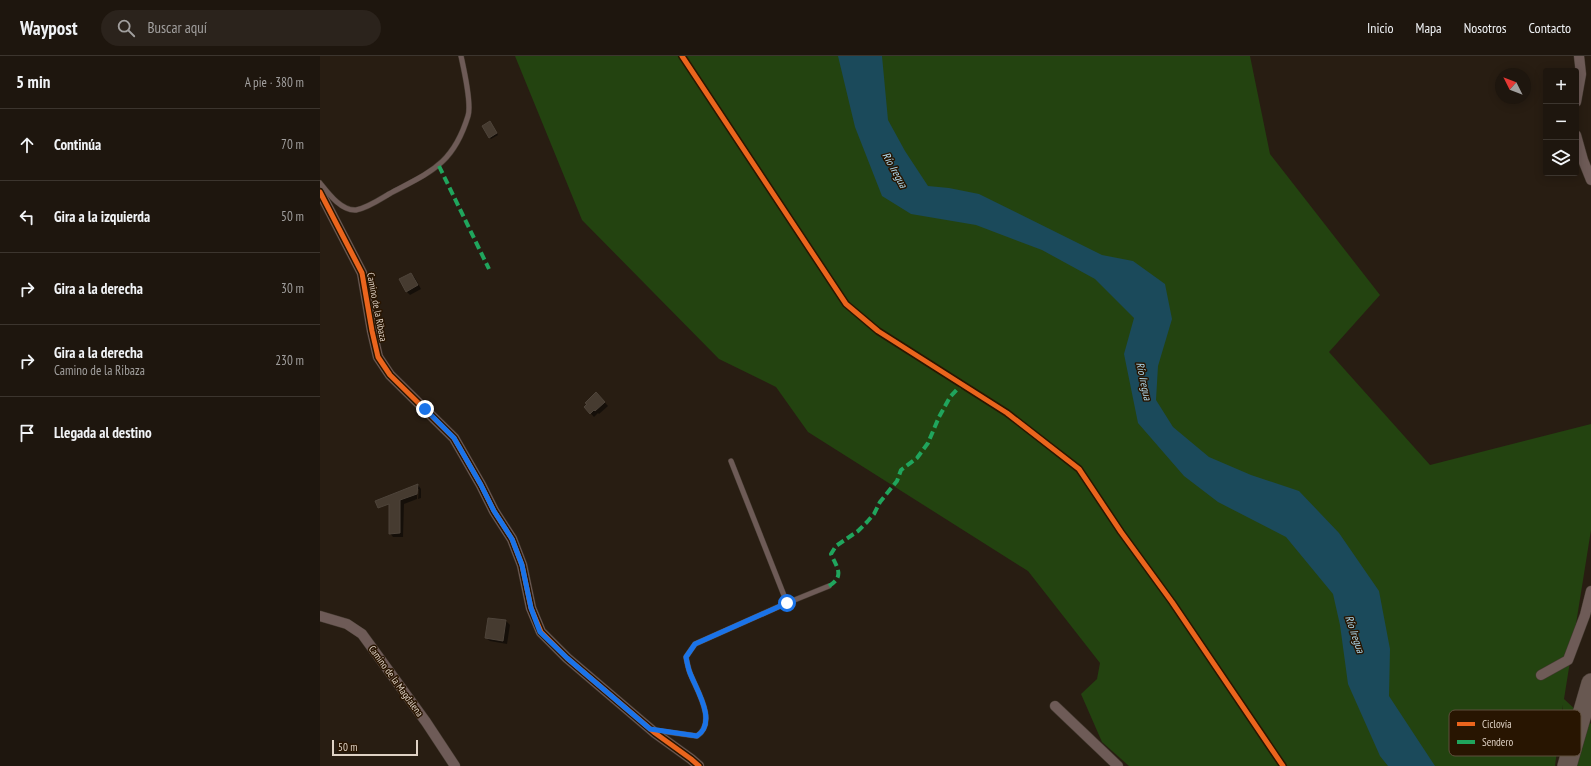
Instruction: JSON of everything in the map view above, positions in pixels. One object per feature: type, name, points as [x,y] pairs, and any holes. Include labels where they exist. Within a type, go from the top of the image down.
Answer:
[{"type":"highway","points":[[1581,718],[1591,683]]},
{"type":"highway","points":[[1567,766],[1570,756]]},
{"type":"street","points":[[1579,56],[1582,74],[1579,88]]},
{"type":"street","points":[[1577,140],[1591,180]]},
{"type":"street","name":"Camino de la Ribaza","points":[[320,192],[362,273],[378,357],[390,375],[454,438],[494,511],[512,539],[522,565],[531,608],[540,632],[567,658],[650,729],[691,758],[699,766]]},
{"type":"street","points":[[1541,675],[1568,660],[1585,615],[1591,591]]},
{"type":"street","name":"Camino de la Magdalena","points":[[320,616],[347,624],[362,634],[426,722],[455,766]]},
{"type":"street","points":[[1055,706],[1118,766]]},
{"type":"lane","points":[[320,183],[340,204],[355,210],[375,202],[433,171],[443,163],[458,142],[469,114],[467,89],[461,56]]},
{"type":"lane","points":[[731,461],[787,603]]},
{"type":"lane","points":[[650,729],[697,736],[702,732],[706,724],[704,703],[690,673],[686,657],[695,644],[829,586]]},
{"type":"green space","points":[[515,56],[1250,56],[1270,154],[1380,295],[1329,352],[1430,465],[1591,424],[1591,530],[1564,699],[1576,710],[1563,710],[1563,705],[1562,710],[1449,710],[1449,756],[1556,756],[1555,766],[1129,766],[1102,742],[1081,694],[1097,679],[1100,663],[1028,571],[808,432],[776,387],[719,359],[582,220]]},
{"type":"green space","points":[[1581,715],[1591,724],[1591,766],[1562,766],[1562,756],[1581,756]]},
{"type":"water","name":"Río Iregua","points":[[838,56],[882,56],[888,120],[905,151],[928,186],[949,188],[979,194],[1102,255],[1133,261],[1165,284],[1172,319],[1158,366],[1156,400],[1173,427],[1209,457],[1251,475],[1299,491],[1339,533],[1379,591],[1390,649],[1389,696],[1435,766],[1388,766],[1380,756],[1348,684],[1340,625],[1333,594],[1286,537],[1218,502],[1184,476],[1138,423],[1124,354],[1134,318],[1095,279],[1042,250],[976,225],[911,214],[882,196],[855,127]]},
{"type":"building","points":[[490,121],[497,133],[489,138],[482,126]]},
{"type":"building","points":[[411,273],[418,285],[406,292],[399,279]]},
{"type":"building","points":[[596,392],[605,402],[590,414],[584,407],[587,404],[585,403]]},
{"type":"building","points":[[418,484],[417,494],[400,500],[400,533],[389,534],[389,504],[378,508],[375,501]]},
{"type":"building","points":[[488,618],[506,620],[503,641],[485,638]]},
{"type":"marked path","points":[[439,166],[489,269]]},
{"type":"marked path","points":[[829,586],[837,579],[838,575],[837,568],[831,554],[836,546],[858,531],[874,514],[880,502],[897,481],[901,470],[917,458],[928,443],[939,417],[950,397],[962,384]]},
{"type":"cycle path","points":[[682,56],[846,304],[878,331],[1007,413],[1079,469],[1121,532],[1172,602],[1283,766]]},
{"type":"cycle path","points":[[320,192],[362,273],[378,357],[390,375],[454,438],[494,511],[512,539],[522,565],[531,608],[541,632],[567,658],[655,733],[699,766]]},
{"type":"route","points":[[425,409],[454,438],[494,511],[512,539],[522,565],[531,608],[540,632],[567,658],[650,729],[697,736],[702,732],[706,724],[704,703],[690,673],[686,657],[695,644],[787,603]]}]
